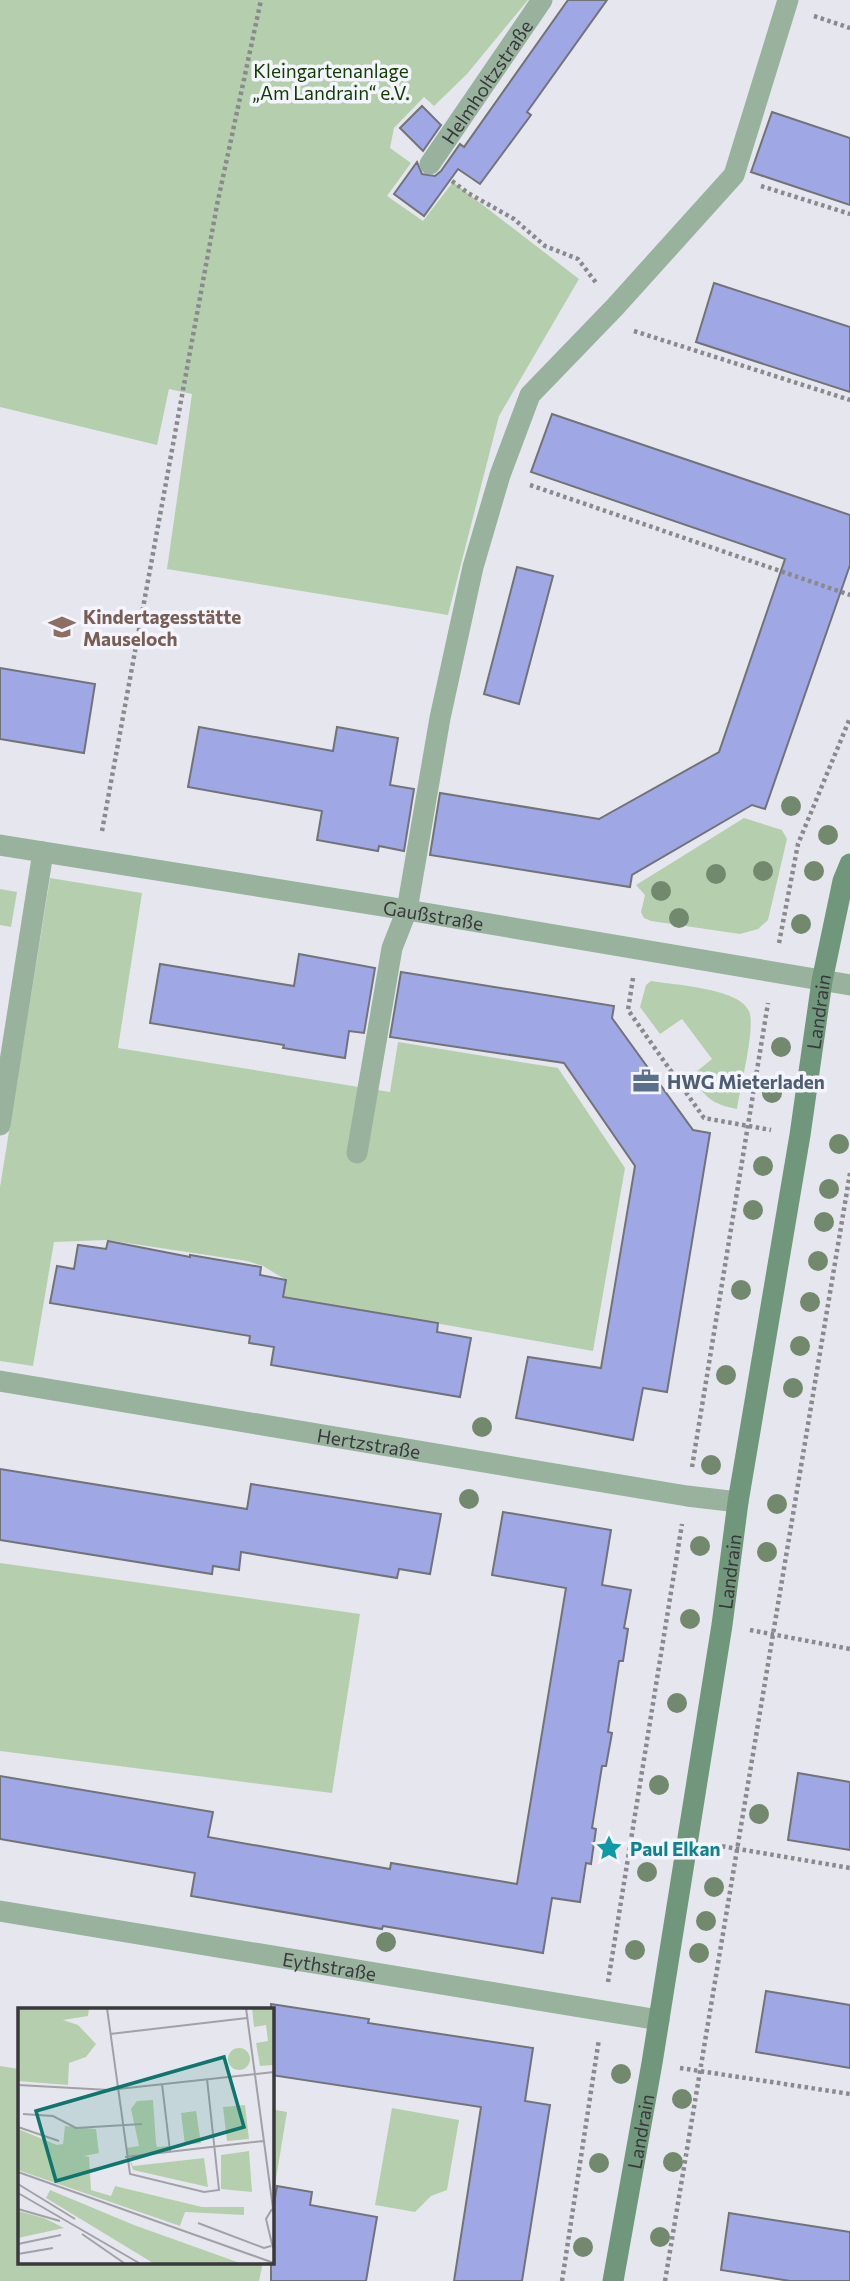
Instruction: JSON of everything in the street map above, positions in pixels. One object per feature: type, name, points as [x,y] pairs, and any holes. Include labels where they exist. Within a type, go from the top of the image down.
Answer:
[{"type":"street","name":"Helmholtzstraße","points":[[430,164],[542,0]]},
{"type":"street","points":[[357,1153],[392,948],[407,910],[440,718],[473,567],[500,475],[530,395],[615,307],[734,175],[788,0]]},
{"type":"street","name":"Gaußstraße","points":[[0,845],[850,985]]},
{"type":"street","points":[[0,1125],[44,852]]},
{"type":"street","name":"Landrain","points":[[613,2281],[659,2020],[722,1625],[738,1502],[800,1135],[822,981],[850,863]]},
{"type":"street","name":"Hertzstraße","points":[[0,1381],[687,1496],[738,1502]]},
{"type":"street","name":"Eythstraße","points":[[0,1911],[659,2020]]},
{"type":"path","points":[[96,861],[217,205],[261,0]]},
{"type":"path","points":[[430,164],[468,193],[514,219],[545,246],[578,259]]},
{"type":"path","points":[[734,175],[782,194],[850,214]]},
{"type":"path","points":[[615,307],[630,330],[850,400]]},
{"type":"path","points":[[500,475],[850,595]]},
{"type":"path","points":[[630,1000],[628,1010],[704,1118],[800,1135]]},
{"type":"path","points":[[665,2281],[850,1173]]},
{"type":"path","points":[[722,1625],[850,1649]]},
{"type":"path","points":[[687,1839],[850,1868]]},
{"type":"path","points":[[652,2063],[850,2094]]},
{"type":"green space","name":"Kleingartenanlage „Am Landrain“ e.V.","points":[[0,0],[528,0],[467,74],[434,106],[424,97],[394,128],[390,148],[411,163],[387,196],[423,221],[453,182],[579,279],[499,416],[448,615],[167,569],[192,394],[169,389],[157,445],[0,407]]},
{"type":"green space","points":[[744,818],[782,830],[787,839],[768,920],[758,929],[740,934],[644,918],[641,912],[645,895],[636,885]]},
{"type":"green space","points":[[50,878],[142,893],[118,1048],[390,1092],[398,1042],[558,1068],[625,1168],[593,1351],[315,1302],[282,1306],[286,1280],[263,1266],[247,1261],[107,1240],[54,1242],[33,1366],[0,1361],[0,1187]]},
{"type":"green space","points":[[0,889],[17,892],[11,927],[0,925]]},
{"type":"green space","points":[[651,981],[720,992],[743,1003],[749,1011],[749,1043],[737,1109],[721,1105],[709,1098],[691,1076],[712,1059],[682,1019],[660,1034],[640,1007],[646,985]]},
{"type":"green space","points":[[0,1563],[360,1614],[332,1793],[0,1751]]},
{"type":"green space","points":[[0,2066],[18,2069],[18,2264],[263,2264],[259,2281],[0,2281]]},
{"type":"green space","points":[[392,2108],[459,2120],[447,2190],[431,2196],[415,2212],[375,2205]]},
{"type":"green space","points":[[273,2109],[287,2112],[273,2197]]},
{"type":"building","points":[[568,0],[607,0],[527,112],[531,115],[480,184],[458,169],[424,216],[394,194],[417,162],[422,174],[435,176],[460,144],[464,147]]},
{"type":"building","points":[[422,106],[441,125],[423,151],[400,128]]},
{"type":"building","points":[[772,112],[850,138],[850,205],[751,172]]},
{"type":"building","points":[[714,283],[850,327],[850,392],[696,342]]},
{"type":"building","points":[[552,414],[850,515],[850,565],[765,809],[752,805],[632,875],[630,887],[430,855],[440,793],[599,819],[719,752],[785,559],[531,472]]},
{"type":"building","points":[[517,567],[553,576],[519,704],[484,694]]},
{"type":"building","points":[[0,668],[95,684],[84,753],[0,739]]},
{"type":"building","points":[[199,727],[333,751],[337,727],[398,738],[390,785],[414,789],[404,851],[379,846],[378,851],[317,840],[322,811],[188,787]]},
{"type":"building","points":[[299,954],[375,968],[364,1033],[349,1031],[345,1058],[150,1023],[160,964],[294,986]]},
{"type":"building","points":[[401,972],[614,1006],[612,1018],[693,1130],[710,1133],[667,1392],[643,1388],[633,1440],[516,1418],[528,1357],[601,1368],[635,1166],[564,1063],[390,1037]]},
{"type":"building","points":[[108,1241],[261,1267],[260,1275],[286,1280],[283,1297],[438,1323],[437,1332],[471,1338],[460,1397],[271,1365],[274,1347],[249,1343],[250,1336],[50,1303],[57,1266],[74,1269],[78,1245],[106,1249]]},
{"type":"building","points":[[0,1469],[247,1509],[251,1484],[441,1514],[430,1574],[399,1569],[397,1578],[241,1552],[239,1570],[213,1566],[212,1574],[0,1540]]},
{"type":"building","points":[[503,1512],[611,1530],[602,1585],[631,1590],[624,1628],[628,1629],[623,1661],[619,1661],[608,1732],[612,1733],[606,1766],[602,1766],[592,1828],[596,1829],[591,1864],[586,1863],[580,1902],[552,1898],[543,1953],[191,1896],[195,1873],[0,1839],[0,1776],[213,1812],[208,1837],[390,1869],[391,1863],[517,1884],[566,1588],[492,1575]]},
{"type":"building","points":[[798,1773],[850,1782],[850,1850],[788,1840]]},
{"type":"building","points":[[766,1991],[850,2005],[850,2068],[756,2052]]},
{"type":"building","points":[[271,2004],[369,2019],[368,2023],[533,2048],[525,2101],[550,2105],[522,2281],[454,2281],[481,2107],[273,2075]]},
{"type":"building","points":[[277,2186],[312,2192],[310,2205],[377,2217],[366,2281],[271,2281],[273,2209]]},
{"type":"building","points":[[729,2213],[850,2232],[850,2281],[790,2281],[721,2270]]},
{"type":"place","name":"Kindertagesstätte Mauseloch","points":[[62,627]]},
{"type":"place","name":"HWG Mieterladen","points":[[646,1081]]},
{"type":"place","name":"Paul Elkan","points":[[609,1848]]}]
